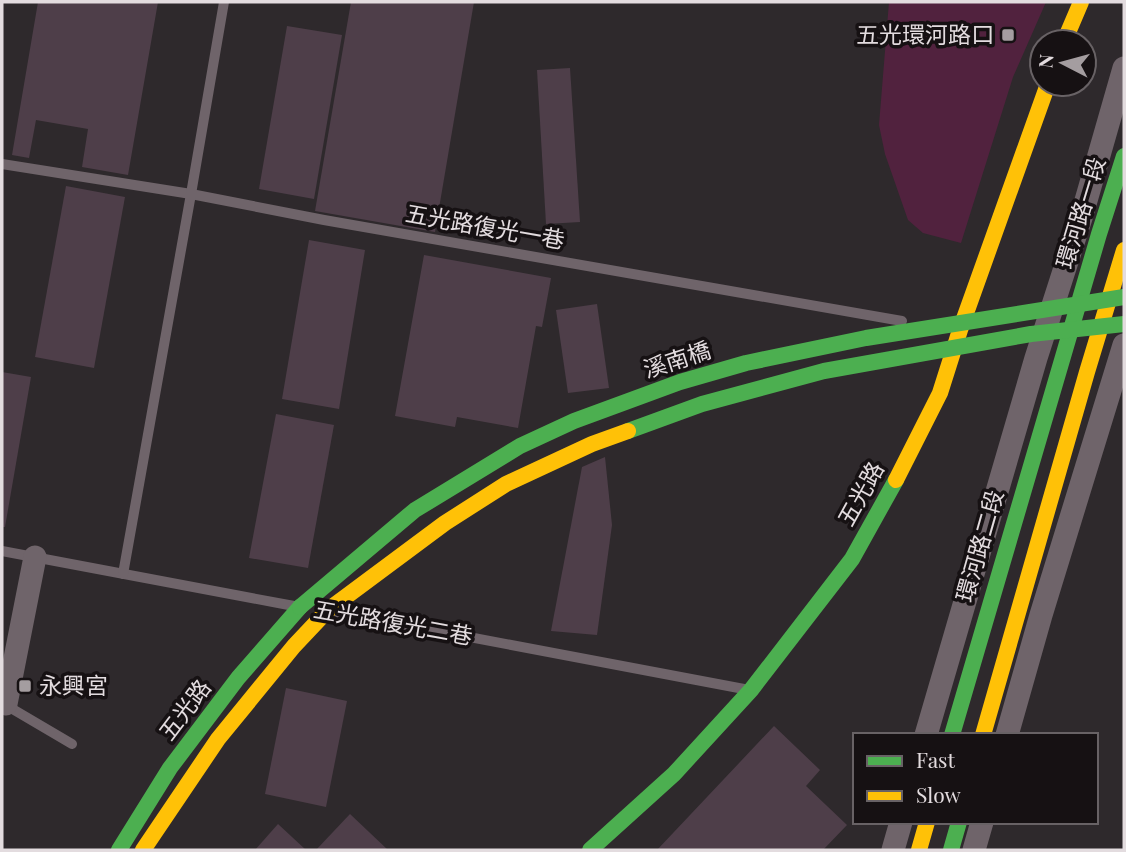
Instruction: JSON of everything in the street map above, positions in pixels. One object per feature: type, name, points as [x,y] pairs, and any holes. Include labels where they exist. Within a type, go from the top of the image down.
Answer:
[{"type":"main road","points":[[1070,28],[1081,2]]},
{"type":"main road","name":"五光路","points":[[590,850],[674,774],[751,690],[852,559],[887,498],[940,393],[1043,98]]},
{"type":"main road","name":"環河路一段","points":[[1059,371],[1124,156]]},
{"type":"main road","points":[[984,733],[1124,250]]},
{"type":"main road","name":"溪南橋","points":[[300,607],[415,510],[520,446],[574,421],[680,382],[746,363],[866,338],[1124,297]]},
{"type":"main road","points":[[328,610],[445,523],[506,484],[592,444],[702,404],[824,371],[1031,334],[1124,324]]},
{"type":"main road","name":"環河路二段","points":[[952,733],[1059,371]]},
{"type":"main road","name":"五光路","points":[[119,850],[177,758],[238,678],[300,607]]},
{"type":"main road","name":"五光路","points":[[143,850],[218,739],[294,646],[328,610]]},
{"type":"main road","points":[[919,850],[926,824]]},
{"type":"main road","points":[[951,850],[958,824]]},
{"type":"street","name":"環河路一段","points":[[1036,358],[1081,218],[1124,68]]},
{"type":"street","points":[[1008,733],[1124,345]]},
{"type":"street","name":"環河路二段","points":[[927,733],[1036,358]]},
{"type":"street","points":[[3,705],[34,557]]},
{"type":"street","points":[[893,850],[900,824]]},
{"type":"street","points":[[974,850],[981,824]]},
{"type":"lane","points":[[123,574],[224,2]]},
{"type":"lane","name":"五光路復光一巷","points":[[2,164],[191,194],[338,223],[961,330]]},
{"type":"lane","name":"五光路復光二巷","points":[[2,551],[751,690]]},
{"type":"lane","points":[[3,705],[72,744]]},
{"type":"shaded area","points":[[889,2],[1046,2],[1035,28],[1028,28],[1028,43],[1013,77],[961,243],[923,233],[908,220],[885,154],[879,125]]},
{"type":"building","points":[[38,2],[158,2],[128,175],[82,167],[88,129],[36,120],[29,158],[12,155]]},
{"type":"building","points":[[351,2],[474,2],[435,232],[315,211]]},
{"type":"building","points":[[287,26],[342,35],[314,199],[259,189]]},
{"type":"building","points":[[570,68],[580,222],[546,224],[537,70]]},
{"type":"building","points":[[66,186],[125,197],[94,368],[35,357]]},
{"type":"building","points":[[309,240],[365,250],[339,409],[282,399]]},
{"type":"building","points":[[424,255],[551,278],[542,327],[536,326],[518,428],[457,417],[455,427],[395,416]]},
{"type":"building","points":[[597,304],[609,388],[568,393],[556,310]]},
{"type":"building","points":[[2,372],[31,377],[5,527],[2,527]]},
{"type":"building","points":[[276,414],[334,425],[308,568],[249,558]]},
{"type":"building","points":[[605,457],[612,525],[597,635],[551,631],[582,467]]},
{"type":"building","points":[[286,688],[347,701],[326,807],[265,794]]},
{"type":"building","points":[[774,726],[820,770],[806,786],[847,825],[823,850],[657,850]]},
{"type":"building","points":[[350,814],[388,850],[316,850]]},
{"type":"building","points":[[278,824],[306,850],[255,850]]},
{"type":"traffic: fast","points":[[953,733],[1124,156]]},
{"type":"traffic: fast","points":[[300,607],[415,510],[520,446],[574,421],[680,382],[746,363],[866,338],[1124,297]]},
{"type":"traffic: fast","points":[[628,431],[702,404],[824,371],[1031,334],[1124,324]]},
{"type":"traffic: fast","points":[[590,850],[674,774],[751,690],[852,559],[896,480]]},
{"type":"traffic: fast","points":[[119,850],[170,768],[238,678],[300,607]]},
{"type":"traffic: fast","points":[[951,850],[958,824]]},
{"type":"traffic: slow","points":[[1070,28],[1081,2]]},
{"type":"traffic: slow","points":[[896,480],[940,393],[1043,98]]},
{"type":"traffic: slow","points":[[984,733],[1124,250]]},
{"type":"traffic: slow","points":[[328,610],[445,523],[506,484],[592,444],[628,431]]},
{"type":"traffic: slow","points":[[143,850],[218,739],[294,646],[328,610]]},
{"type":"traffic: slow","points":[[919,850],[926,824]]},
{"type":"place","name":"五光環河路口","points":[[1008,35]]},
{"type":"place","name":"永興宮","points":[[25,686]]}]
